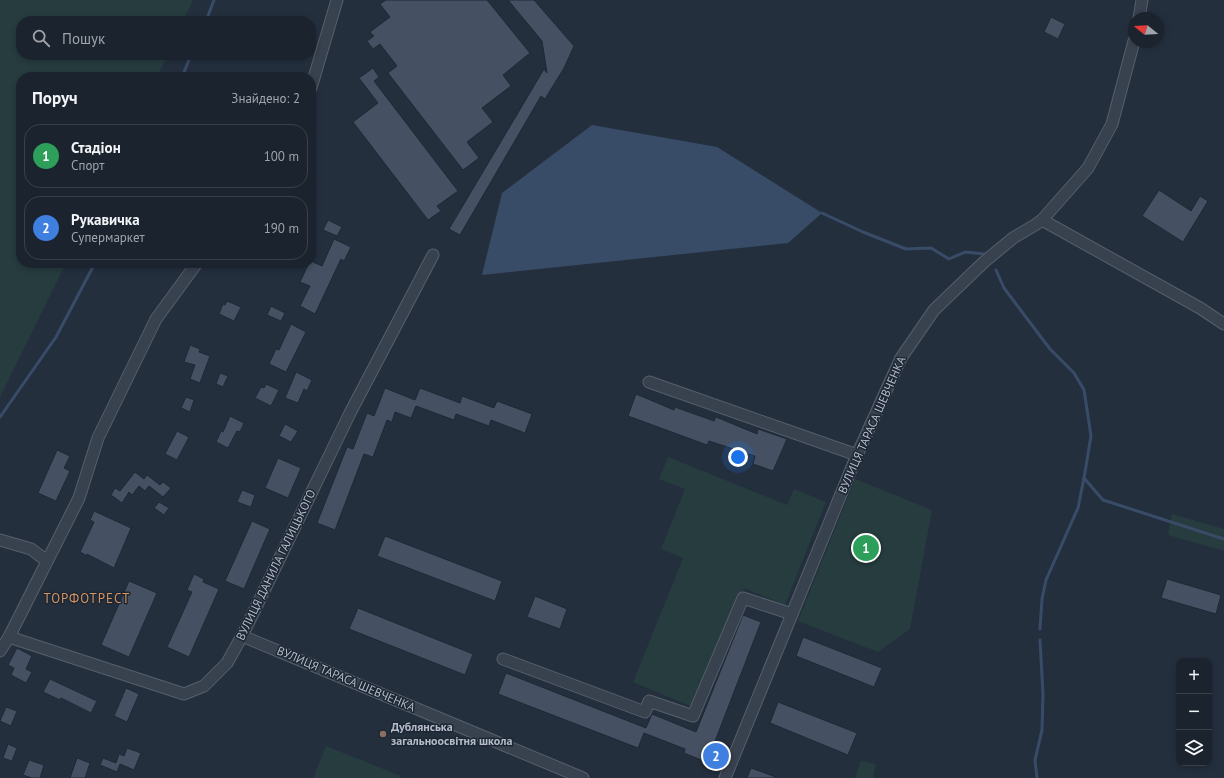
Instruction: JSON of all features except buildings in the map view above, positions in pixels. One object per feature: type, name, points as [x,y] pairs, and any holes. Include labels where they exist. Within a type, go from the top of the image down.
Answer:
[{"type":"street","points":[[316,72],[337,0]]},
{"type":"street","points":[[1140,12],[1142,0]]},
{"type":"street","name":"ВУЛИЦЯ ТАРАСА ШЕВЧЕНКА","points":[[725,778],[857,455],[901,358],[934,310],[984,262],[1013,238],[1042,220],[1088,168],[1112,124],[1132,48]]},
{"type":"street","points":[[1042,220],[1200,308],[1224,324]]},
{"type":"street","name":"ВУЛИЦЯ ДАНИЛА ГАЛИЦЬКОГО","points":[[9,637],[184,694],[204,686],[227,663],[242,636],[350,413],[433,255]]},
{"type":"street","points":[[0,651],[9,637],[79,498],[98,438],[156,319],[193,268]]},
{"type":"street","points":[[649,382],[857,455]]},
{"type":"street","points":[[0,540],[31,549],[47,561]]},
{"type":"street","points":[[503,659],[645,712],[649,701],[693,716],[743,598],[792,614]]},
{"type":"street","name":"ВУЛИЦЯ ТАРАСА ШЕВЧЕНКА","points":[[242,636],[583,778]]},
{"type":"green space","points":[[0,0],[193,0],[185,16],[16,16],[16,60],[166,60],[160,72],[16,72],[16,268],[64,268],[0,397]]},
{"type":"green space","points":[[668,457],[787,505],[794,489],[826,502],[785,605],[744,588],[695,708],[633,682],[683,558],[661,549],[685,489],[659,479]]},
{"type":"green space","points":[[855,479],[932,510],[910,629],[878,652],[798,621]]},
{"type":"green space","points":[[1172,514],[1224,529],[1224,551],[1168,535]]},
{"type":"green space","points":[[326,746],[401,776],[400,778],[313,778]]},
{"type":"green space","points":[[861,761],[876,764],[873,778],[855,778]]},
{"type":"water","points":[[592,125],[717,147],[822,213],[788,243],[482,275],[502,193]]},
{"type":"waterway","points":[[208,16],[214,0]]},
{"type":"waterway","points":[[184,72],[189,60]]},
{"type":"waterway","points":[[822,213],[863,232],[906,249],[931,248],[949,259],[965,252],[986,255]]},
{"type":"waterway","points":[[0,417],[56,337],[92,268]]},
{"type":"waterway","points":[[996,270],[1004,288],[1050,349],[1074,373],[1084,390],[1091,436],[1078,508],[1046,580],[1042,599],[1040,629]]},
{"type":"waterway","points":[[1084,478],[1103,500],[1224,539]]},
{"type":"waterway","points":[[1037,778],[1035,760],[1042,730],[1043,694],[1040,640]]},
{"type":"place","name":"Стадіон","points":[[866,548]]},
{"type":"place","name":"Дублянська загальноосвітня школа","points":[[383,734]]},
{"type":"place","name":"Рукавичка","points":[[716,756]]},
{"type":"district","name":"ТОРФОТРЕСТ","points":[[87,598]]}]
